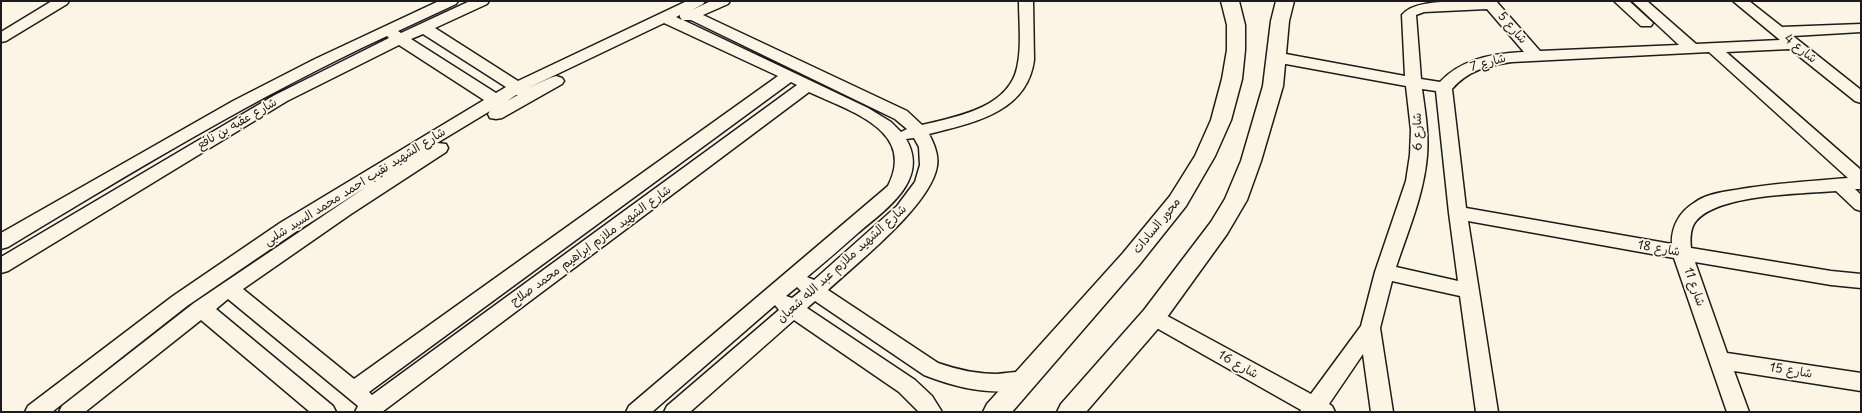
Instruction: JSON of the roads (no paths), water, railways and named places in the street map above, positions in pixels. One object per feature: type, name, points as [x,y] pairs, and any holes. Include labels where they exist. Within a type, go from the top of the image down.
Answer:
[{"type":"street","points":[[1,26],[43,1]]},
{"type":"street","points":[[1,38],[62,1]]},
{"type":"street","name":"شارع عقبه بن نافع","points":[[1,266],[181,157],[451,1]]},
{"type":"street","name":"شارع الشهيد نقيب احمد محمد السيد شلبى","points":[[36,412],[180,301],[287,228],[523,92],[682,13],[723,1]]},
{"type":"street","points":[[896,137],[968,118],[990,109],[1008,98],[1020,85],[1026,64],[1026,1]]},
{"type":"street","name":"محور السادات","points":[[996,412],[1130,259],[1178,201],[1205,156],[1221,120],[1232,79],[1236,50],[1236,25],[1230,1]]},
{"type":"street","points":[[1070,412],[1153,317],[1219,228],[1236,200],[1248,172],[1272,86],[1280,21],[1285,1]]},
{"type":"street","points":[[1621,1],[1674,49]]},
{"type":"street","points":[[1639,1],[1692,48]]},
{"type":"street","name":"شارع 4","points":[[1740,1],[1861,98]]},
{"type":"street","name":"شارع عقبه بن نافع","points":[[1,242],[190,132],[319,63],[394,35],[424,28],[476,2]]},
{"type":"street","name":"شارع 5","points":[[1490,3],[1535,55]]},
{"type":"street","name":"شارع 6","points":[[1317,410],[1370,328],[1385,272],[1415,181],[1419,155],[1419,130],[1413,82],[1409,15],[1411,12],[1422,8],[1490,3]]},
{"type":"street","name":"شارع الشهيد ملازم عبد الله شعبان","points":[[637,412],[892,194],[899,184],[904,171],[905,159],[902,148],[888,127],[789,76],[682,13]]},
{"type":"street","name":"شارع الشهيد ملازم عبد الله شعبان","points":[[675,412],[815,290],[903,210],[923,184],[929,165],[928,147],[919,131],[911,122],[889,108],[682,13]]},
{"type":"street","points":[[424,28],[523,92]]},
{"type":"street","points":[[1779,32],[1861,28]]},
{"type":"street","points":[[394,35],[500,104]]},
{"type":"street","name":"شارع 7","points":[[1444,88],[1451,78],[1462,70],[1476,64],[1506,58],[1535,55],[1794,44]]},
{"type":"street","points":[[1713,48],[1861,182]]},
{"type":"street","points":[[1275,57],[1444,88],[1458,213],[1487,412]]},
{"type":"street","name":"شارع الشهيد ملازم ابراهيم محمد صلاح","points":[[354,391],[789,76]]},
{"type":"street","name":"شارع الشهيد ملازم ابراهيم محمد صلاح","points":[[373,410],[808,85]]},
{"type":"street","name":"شارع الشهيد نقيب احمد محمد السيد شلبى","points":[[70,412],[113,376],[201,308],[300,238],[500,104]]},
{"type":"street","name":"شارع 11","points":[[1738,412],[1682,253],[1681,235],[1687,219],[1700,207],[1717,199],[1770,190],[1861,182]]},
{"type":"street","points":[[1840,185],[1861,205]]},
{"type":"street","name":"شارع 18","points":[[1458,213],[1682,253],[1831,278],[1861,281]]},
{"type":"street","points":[[1385,272],[1469,291]]},
{"type":"street","points":[[794,277],[931,369],[953,378],[976,383],[1000,384],[1024,380]]},
{"type":"street","points":[[229,288],[354,391],[373,410]]},
{"type":"street","points":[[773,296],[907,386],[924,402],[931,412]]},
{"type":"street","points":[[201,308],[325,412]]},
{"type":"street","name":"شارع 16","points":[[1153,317],[1317,410]]},
{"type":"street","name":"شارع 6","points":[[1370,328],[1382,412]]},
{"type":"street","name":"شارع 15","points":[[1720,360],[1861,382]]}]
